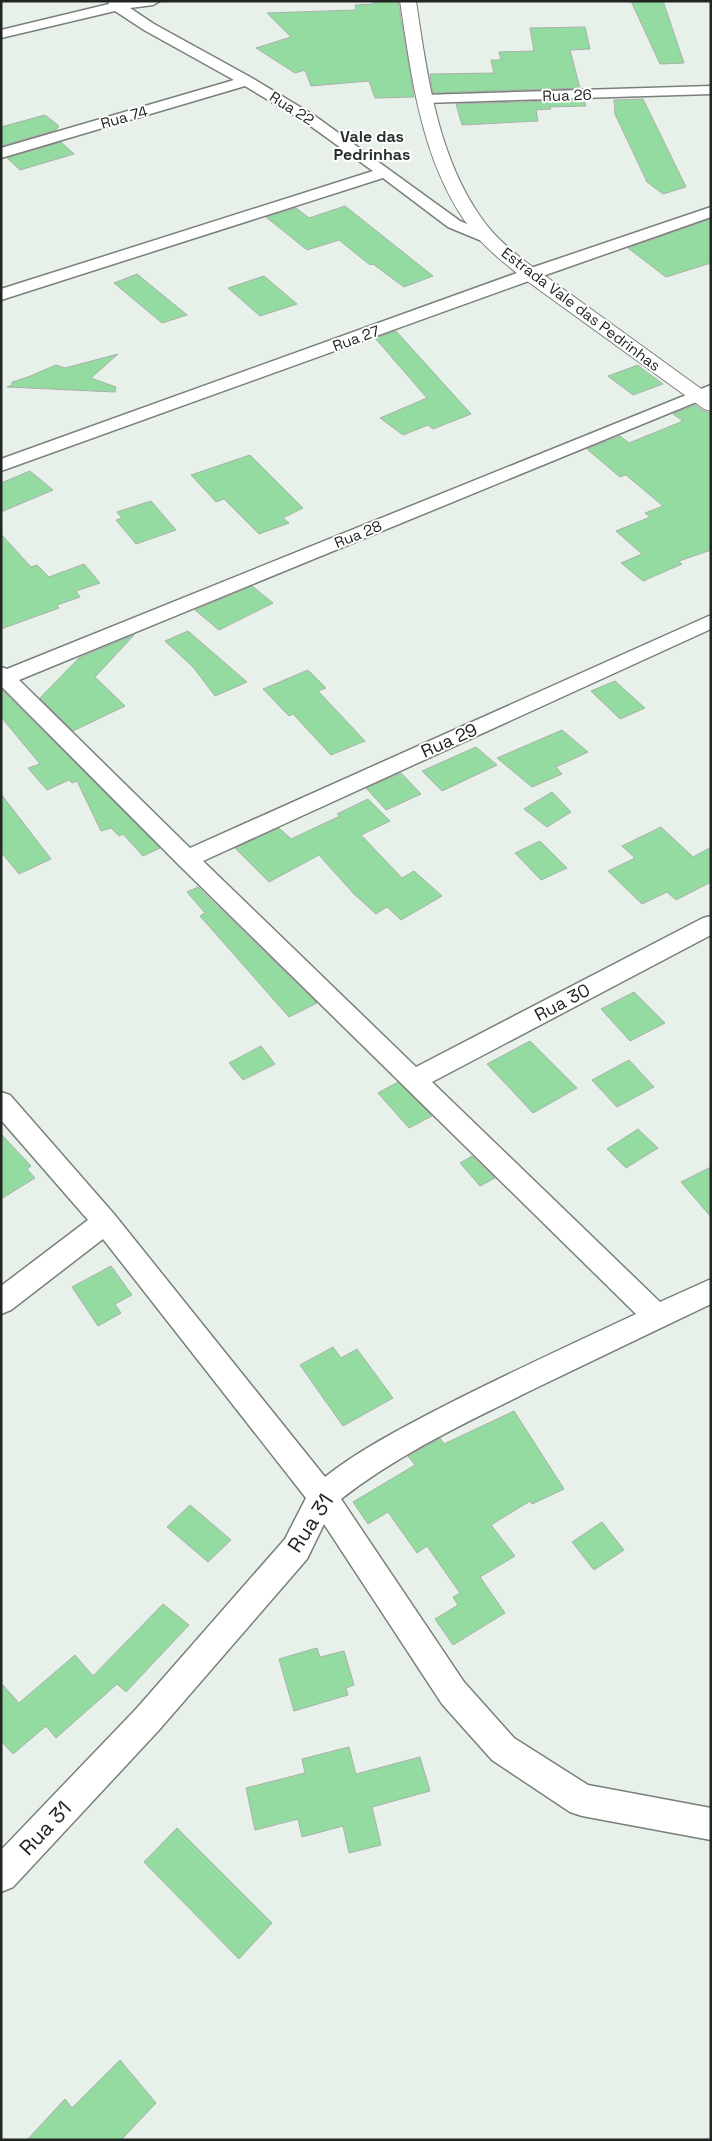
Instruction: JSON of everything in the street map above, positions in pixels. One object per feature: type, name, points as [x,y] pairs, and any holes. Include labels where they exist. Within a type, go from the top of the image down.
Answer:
[{"type":"main road","name":"Estrada Vale das Pedrinhas","points":[[408,1],[424,99],[433,136],[449,176],[472,217],[489,239],[531,274],[707,397]]},
{"type":"street","points":[[1,34],[116,3],[153,1]]},
{"type":"street","name":"Rua 22","points":[[116,3],[149,26],[310,119],[454,224],[489,239]]},
{"type":"street","name":"Rua 74","points":[[1,153],[247,81]]},
{"type":"street","name":"Rua 26","points":[[424,99],[711,90]]},
{"type":"street","points":[[1,295],[385,172]]},
{"type":"street","name":"Rua 27","points":[[1,465],[531,274],[711,212]]},
{"type":"street","name":"Rua 28","points":[[2,677],[707,397]]},
{"type":"street","name":"Rua 29","points":[[187,859],[711,621]]},
{"type":"street","points":[[2,677],[656,1316]]},
{"type":"street","name":"Rua 30","points":[[414,1080],[711,924]]},
{"type":"street","points":[[1,1102],[105,1222],[322,1496],[453,1693],[503,1749],[582,1800],[711,1824]]},
{"type":"street","points":[[1,1302],[105,1222]]},
{"type":"street","name":"Rua 31","points":[[1,1875],[148,1719],[296,1549],[322,1496],[356,1470],[402,1442],[491,1396],[711,1291]]},
{"type":"building","points":[[373,1],[398,1],[414,97],[375,98],[369,81],[311,86],[305,70],[295,73],[256,48],[291,37],[267,13],[356,10],[355,5],[374,4]]},
{"type":"building","points":[[631,1],[663,1],[684,63],[660,64]]},
{"type":"building","points":[[585,27],[590,49],[570,50],[580,88],[433,93],[430,74],[494,73],[491,60],[501,60],[499,52],[534,51],[530,28]]},
{"type":"building","points":[[643,99],[686,187],[663,194],[647,182],[615,114],[614,100]]},
{"type":"building","points":[[584,100],[586,106],[550,107],[551,109],[536,110],[538,121],[462,125],[456,104]]},
{"type":"building","points":[[45,115],[59,126],[56,130],[1,146],[1,127]]},
{"type":"building","points":[[61,142],[74,154],[20,170],[7,158]]},
{"type":"building","points":[[345,206],[433,276],[404,287],[373,264],[370,265],[339,240],[307,250],[266,217],[296,208],[309,218]]},
{"type":"building","points":[[711,219],[711,263],[666,277],[628,248]]},
{"type":"building","points":[[137,274],[187,315],[162,323],[114,283]]},
{"type":"building","points":[[264,276],[297,304],[260,316],[228,288]]},
{"type":"building","points":[[396,331],[471,414],[433,429],[428,425],[403,435],[380,418],[427,398],[375,338]]},
{"type":"building","points":[[118,354],[91,378],[116,387],[115,392],[7,387],[12,385],[12,382],[56,365],[65,368]]},
{"type":"building","points":[[638,365],[663,384],[633,395],[608,376]]},
{"type":"building","points":[[695,405],[703,411],[711,413],[711,550],[679,561],[682,564],[643,581],[621,563],[642,554],[616,531],[650,517],[645,513],[663,506],[626,475],[620,477],[587,449],[620,436],[629,443],[683,421],[673,414]]},
{"type":"building","points":[[250,455],[303,508],[283,518],[289,523],[259,534],[224,499],[216,502],[191,475]]},
{"type":"building","points":[[30,471],[53,490],[1,512],[1,483]]},
{"type":"building","points":[[151,501],[176,530],[136,544],[116,520],[122,518],[117,512]]},
{"type":"building","points":[[1,534],[31,567],[37,565],[49,577],[84,564],[100,583],[76,591],[80,597],[57,605],[59,608],[1,629]]},
{"type":"building","points":[[252,586],[273,603],[219,630],[195,610]]},
{"type":"building","points":[[188,631],[247,682],[215,696],[193,667],[165,641]]},
{"type":"building","points":[[134,635],[95,677],[125,706],[73,731],[40,698],[79,658]]},
{"type":"building","points":[[308,670],[326,688],[318,691],[365,741],[331,755],[293,714],[289,716],[263,689]]},
{"type":"building","points":[[615,681],[645,708],[620,719],[591,691]]},
{"type":"building","points":[[1,689],[160,848],[143,856],[123,834],[119,836],[111,828],[101,831],[77,781],[72,783],[69,780],[47,790],[28,768],[40,764],[1,717]]},
{"type":"building","points":[[562,730],[588,752],[556,767],[562,774],[532,787],[497,758]]},
{"type":"building","points":[[476,747],[497,765],[442,791],[422,771]]},
{"type":"building","points":[[401,773],[421,794],[386,810],[366,788]]},
{"type":"building","points":[[552,792],[571,812],[547,827],[524,809]]},
{"type":"building","points":[[1,794],[51,859],[19,874],[1,852]]},
{"type":"building","points":[[368,799],[390,821],[361,835],[402,878],[414,871],[442,896],[401,920],[387,907],[376,914],[354,894],[319,855],[269,882],[235,848],[279,828],[291,839],[340,816],[337,814]]},
{"type":"building","points":[[661,827],[693,857],[711,847],[711,882],[676,900],[667,892],[642,904],[608,871],[635,858],[622,846]]},
{"type":"building","points":[[540,841],[567,868],[541,880],[515,853]]},
{"type":"building","points":[[198,887],[317,1003],[289,1017],[200,916],[205,913],[187,892]]},
{"type":"building","points":[[634,992],[665,1023],[630,1041],[601,1009]]},
{"type":"building","points":[[530,1041],[577,1088],[533,1113],[487,1064]]},
{"type":"building","points":[[261,1046],[275,1064],[243,1080],[229,1063]]},
{"type":"building","points":[[629,1060],[654,1087],[617,1107],[592,1080]]},
{"type":"building","points":[[398,1082],[432,1116],[409,1128],[378,1093]]},
{"type":"building","points":[[638,1129],[658,1148],[626,1168],[607,1149]]},
{"type":"building","points":[[1,1134],[31,1166],[27,1169],[35,1178],[1,1199]]},
{"type":"building","points":[[472,1156],[495,1178],[480,1186],[460,1163]]},
{"type":"building","points":[[711,1167],[711,1217],[681,1182]]},
{"type":"building","points":[[111,1266],[132,1295],[115,1304],[121,1313],[98,1326],[72,1287]]},
{"type":"building","points":[[333,1347],[341,1358],[357,1349],[393,1398],[343,1426],[300,1365]]},
{"type":"building","points":[[514,1411],[564,1489],[532,1504],[530,1501],[491,1525],[515,1556],[480,1577],[505,1613],[453,1645],[435,1619],[458,1605],[453,1597],[460,1593],[427,1546],[417,1553],[388,1512],[368,1524],[353,1502],[415,1465],[408,1456],[440,1438],[444,1444]]},
{"type":"building","points":[[190,1505],[231,1540],[208,1562],[167,1527]]},
{"type":"building","points":[[602,1522],[624,1550],[594,1570],[572,1542]]},
{"type":"building","points":[[163,1604],[189,1625],[126,1692],[117,1684],[56,1738],[46,1726],[13,1754],[1,1741],[1,1683],[19,1703],[75,1655],[93,1676]]},
{"type":"building","points":[[317,1648],[320,1657],[344,1651],[354,1685],[346,1688],[348,1695],[294,1711],[279,1659]]},
{"type":"building","points":[[349,1747],[356,1774],[420,1757],[430,1791],[372,1807],[381,1845],[349,1853],[343,1826],[302,1837],[298,1819],[255,1830],[246,1788],[305,1773],[302,1759]]},
{"type":"building","points":[[177,1828],[272,1923],[239,1959],[144,1862]]},
{"type":"building","points":[[120,2060],[156,2103],[121,2140],[27,2140],[65,2099],[72,2108]]},
{"type":"district","name":"Vale das Pedrinhas","points":[[372,145]]}]
